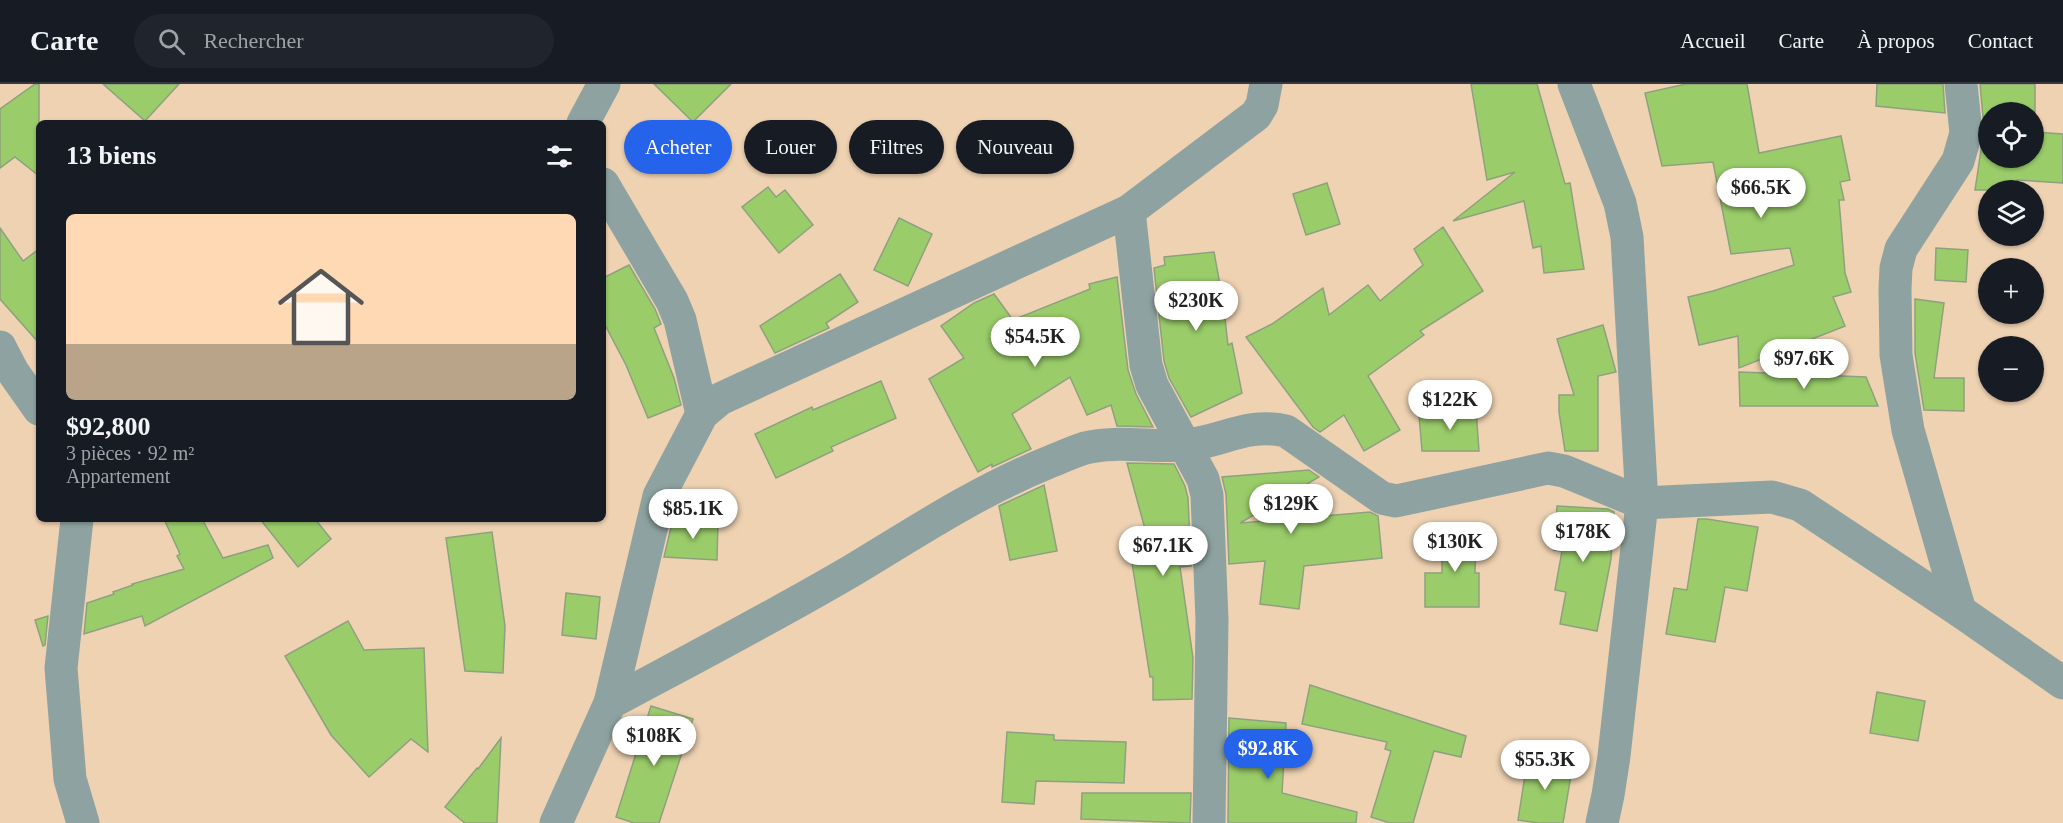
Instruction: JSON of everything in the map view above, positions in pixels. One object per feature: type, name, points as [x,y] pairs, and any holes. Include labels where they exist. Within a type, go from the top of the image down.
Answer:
[{"type":"street","points":[[585,120],[604,84]]},
{"type":"street","points":[[556,823],[610,703],[659,496],[702,414],[720,399],[1130,211],[1257,115],[1262,105],[1266,84]]},
{"type":"street","points":[[1574,84],[1625,220],[1642,503],[1614,756],[1602,823]]},
{"type":"street","points":[[1960,611],[1908,430],[1896,355],[1895,289],[1896,268],[1901,249],[1958,162],[1962,150],[1966,133],[1961,84]]},
{"type":"street","points":[[606,189],[672,301],[680,320],[702,414]]},
{"type":"street","points":[[1130,211],[1146,365],[1152,385],[1203,479],[1207,495],[1212,620],[1209,823]]},
{"type":"street","points":[[0,347],[13,372],[36,405]]},
{"type":"street","points":[[610,703],[783,611],[1013,477],[1085,448],[1185,445],[1244,430],[1269,428],[1286,431],[1382,498],[1396,501],[1548,468],[1564,471],[1642,503],[1772,497],[1800,505],[2061,677]]},
{"type":"street","points":[[77,522],[61,668],[70,779],[83,823]]},
{"type":"building","points":[[35,84],[39,84],[36,174],[15,157],[0,168],[0,109]]},
{"type":"building","points":[[103,84],[179,84],[144,120]]},
{"type":"building","points":[[654,84],[731,84],[695,120],[691,120]]},
{"type":"building","points":[[1471,84],[1537,84],[1565,184],[1570,183],[1584,269],[1544,273],[1541,246],[1533,248],[1524,201],[1453,221],[1515,172],[1487,180]]},
{"type":"building","points":[[1686,84],[1747,84],[1759,153],[1841,136],[1850,180],[1840,182],[1844,200],[1839,200],[1845,273],[1851,292],[1833,297],[1845,326],[1739,368],[1738,336],[1699,345],[1688,297],[1794,265],[1790,248],[1731,254],[1713,162],[1662,166],[1645,93]]},
{"type":"building","points":[[1877,84],[1943,84],[1945,113],[1876,106]]},
{"type":"building","points":[[1980,84],[2035,84],[2035,102],[1982,102]]},
{"type":"building","points":[[2044,133],[2063,134],[2063,183],[2044,180],[1978,180],[1978,190],[1975,190],[1978,168],[2044,168]]},
{"type":"building","points":[[1327,183],[1340,224],[1306,235],[1293,194]]},
{"type":"building","points":[[768,187],[776,197],[785,190],[813,225],[779,253],[742,207]]},
{"type":"building","points":[[899,218],[932,234],[908,286],[874,270]]},
{"type":"building","points":[[1443,227],[1483,291],[1420,331],[1424,335],[1368,376],[1400,430],[1364,451],[1344,415],[1320,432],[1313,427],[1246,337],[1272,324],[1323,288],[1329,315],[1368,285],[1380,301],[1423,265],[1414,249]]},
{"type":"building","points":[[0,228],[23,261],[36,251],[36,340],[0,299]]},
{"type":"building","points":[[1936,248],[1968,250],[1966,282],[1935,280]]},
{"type":"building","points":[[1214,252],[1228,345],[1232,343],[1242,393],[1191,417],[1169,378],[1164,361],[1154,268],[1165,265],[1164,257]]},
{"type":"building","points":[[629,265],[655,309],[661,324],[654,328],[674,378],[681,405],[648,418],[626,365],[606,327],[606,276]]},
{"type":"building","points":[[840,274],[858,302],[826,323],[829,328],[775,353],[760,326]]},
{"type":"building","points":[[1117,277],[1128,370],[1136,394],[1153,427],[1117,426],[1111,405],[1087,415],[1070,377],[1012,414],[1031,449],[978,472],[929,379],[964,358],[941,326],[974,303],[994,294],[1013,320],[1090,289],[1089,284]]},
{"type":"building","points":[[1915,299],[1944,303],[1934,378],[1964,378],[1964,411],[1924,410],[1915,353]]},
{"type":"building","points":[[1603,325],[1616,372],[1598,376],[1598,451],[1565,451],[1559,412],[1559,395],[1574,395],[1557,339]]},
{"type":"building","points":[[1739,372],[1866,377],[1878,406],[1740,406]]},
{"type":"building","points":[[881,381],[896,418],[831,447],[833,451],[776,478],[755,434],[812,407],[813,410]]},
{"type":"building","points":[[1476,409],[1479,451],[1422,451],[1419,415]]},
{"type":"building","points":[[1127,463],[1174,464],[1185,486],[1188,498],[1191,566],[1180,567],[1193,658],[1192,699],[1153,700],[1153,677],[1150,677],[1127,531],[1145,529]]},
{"type":"building","points":[[1309,470],[1319,477],[1240,523],[1370,512],[1378,516],[1382,558],[1304,566],[1299,609],[1260,604],[1265,561],[1229,564],[1226,494],[1222,477]]},
{"type":"building","points":[[1044,485],[1057,551],[1010,560],[999,506]]},
{"type":"building","points":[[1557,506],[1608,509],[1614,512],[1611,559],[1597,631],[1560,624],[1566,592],[1555,590],[1562,551],[1554,550]]},
{"type":"building","points":[[673,519],[718,521],[717,560],[664,557]]},
{"type":"building","points":[[1698,519],[1758,527],[1747,591],[1725,587],[1715,642],[1666,634],[1674,588],[1687,590]]},
{"type":"building","points":[[165,522],[204,522],[223,558],[268,545],[273,558],[145,626],[142,616],[84,634],[87,603],[114,594],[113,592],[132,584],[184,569],[177,556],[180,554]]},
{"type":"building","points":[[262,522],[317,522],[331,539],[298,567]]},
{"type":"building","points":[[1442,530],[1476,531],[1475,573],[1479,573],[1479,607],[1425,607],[1425,573],[1442,573]]},
{"type":"building","points":[[492,532],[505,626],[503,673],[465,671],[446,538]]},
{"type":"building","points":[[566,593],[600,597],[596,639],[562,635]]},
{"type":"building","points":[[48,616],[45,645],[43,646],[35,620]]},
{"type":"building","points":[[348,621],[364,650],[424,648],[428,752],[411,739],[369,777],[331,735],[285,656]]},
{"type":"building","points":[[1310,685],[1466,736],[1461,757],[1434,751],[1413,823],[1390,823],[1371,817],[1391,751],[1385,749],[1387,742],[1302,724]]},
{"type":"building","points":[[1877,692],[1925,701],[1918,741],[1870,733]]},
{"type":"building","points":[[651,706],[693,719],[659,823],[634,823],[616,817]]},
{"type":"building","points":[[1229,718],[1286,723],[1282,793],[1357,812],[1356,823],[1228,823]]},
{"type":"building","points":[[1007,732],[1054,735],[1054,740],[1126,742],[1124,783],[1036,781],[1034,804],[1002,802]]},
{"type":"building","points":[[501,738],[497,823],[465,823],[445,807]]},
{"type":"building","points":[[1528,756],[1573,763],[1563,823],[1518,820]]},
{"type":"building","points":[[1082,793],[1191,793],[1190,823],[1081,819]]}]
